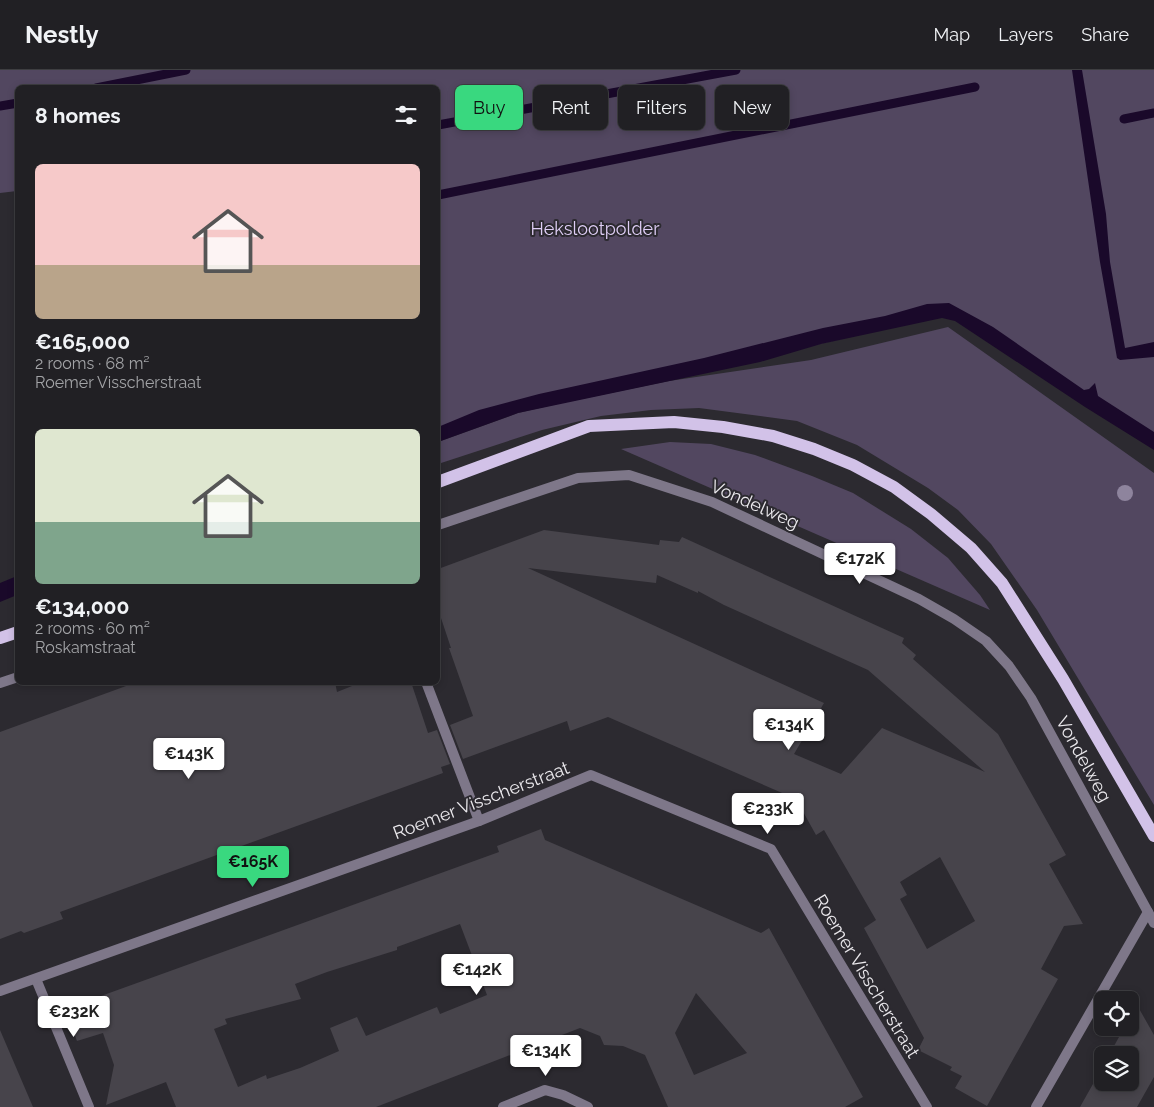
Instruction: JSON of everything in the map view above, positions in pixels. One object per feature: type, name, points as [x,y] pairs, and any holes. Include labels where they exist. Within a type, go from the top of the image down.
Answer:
[{"type":"main road","name":"Vondelweg","points":[[440,481],[589,426],[674,422],[723,427],[773,436],[814,449],[853,465],[894,487],[931,514],[971,548],[997,577],[1034,631],[1154,836]]},
{"type":"main road","points":[[0,638],[15,633]]},
{"type":"street","name":"Vondelweg","points":[[440,524],[578,478],[629,475],[712,502],[919,599],[954,619],[986,641],[1009,666],[1031,698],[1154,923]]},
{"type":"street","points":[[0,683],[15,678]]},
{"type":"street","points":[[427,685],[479,821]]},
{"type":"street","name":"Roemer Visscherstraat","points":[[0,991],[479,821],[591,775],[771,849],[926,1107]]},
{"type":"street","points":[[1036,1107],[1148,912]]},
{"type":"street","points":[[36,979],[89,1107]]},
{"type":"street","points":[[503,1107],[546,1090],[588,1107]]},
{"type":"green space","name":"Hekslootpolder","points":[[0,70],[1154,70],[1154,442],[951,314],[481,421],[440,435],[440,85],[15,85],[15,191],[0,193]]},
{"type":"green space","points":[[948,327],[1154,473],[1154,805],[1037,610],[991,544],[958,510],[928,488],[857,445],[797,421],[699,408],[651,410],[601,416],[542,430],[440,463],[440,441],[518,413],[669,381],[811,360]]},
{"type":"green space","points":[[670,442],[711,444],[755,455],[853,493],[911,529],[948,558],[980,595],[990,610],[621,449]]},
{"type":"shaded area","points":[[1072,70],[1082,70],[1106,214],[1110,262],[1125,348],[1154,342],[1154,357],[1120,360],[1117,358],[1100,262]]},
{"type":"shaded area","points":[[949,303],[993,327],[1084,390],[1089,389],[1095,383],[1098,396],[1154,432],[1154,450],[955,321],[942,318],[821,344],[760,362],[518,413],[440,441],[440,426],[479,410],[539,394],[704,358],[823,328],[885,316],[927,304]]},
{"type":"shaded area","points":[[15,577],[15,596],[0,602],[0,583]]},
{"type":"building","points":[[544,530],[659,545],[660,540],[679,542],[682,537],[904,638],[902,643],[916,655],[913,659],[998,734],[1066,855],[1049,864],[1083,924],[1064,926],[1041,969],[1058,979],[987,1106],[955,1088],[962,1076],[950,1070],[952,1067],[918,1050],[924,1038],[864,928],[876,920],[824,830],[816,835],[796,799],[608,717],[570,731],[567,721],[463,759],[450,725],[473,716],[449,648],[451,648],[440,615],[440,568]],"holes":[[[528,568],[656,583],[657,575],[698,593],[698,591],[724,605],[868,670],[985,772],[882,728],[841,774],[794,754],[824,703]],[[940,857],[975,921],[927,949],[900,899],[907,895],[900,882]]]},
{"type":"building","points":[[129,685],[336,685],[337,692],[354,685],[412,685],[428,733],[437,730],[450,764],[441,767],[443,773],[60,912],[63,919],[24,933],[21,931],[0,939],[0,732]]},
{"type":"building","points":[[541,829],[545,840],[761,933],[769,928],[863,1097],[845,1107],[668,1107],[645,1055],[623,1046],[604,1045],[600,1036],[580,1028],[376,1107],[176,1107],[166,1082],[106,1105],[114,1065],[103,1033],[77,1041],[65,1009],[499,852],[497,846]],"holes":[[[460,924],[487,995],[440,1014],[437,1007],[366,1036],[357,1017],[330,1028],[339,1051],[300,1068],[267,1079],[266,1075],[238,1087],[214,1029],[227,1024],[225,1019],[301,999],[295,984],[397,950],[397,947]],[[696,993],[747,1053],[694,1075],[675,1033]]]},
{"type":"building","points":[[1139,1009],[1154,1035],[1154,1077],[1137,1107],[1080,1107],[1094,1082],[1094,1091],[1139,1091],[1139,1046],[1114,1046],[1120,1036],[1139,1036]]},
{"type":"building","points":[[0,1030],[33,1107],[0,1107]]},
{"type":"waterway","points":[[111,85],[186,70]]},
{"type":"waterway","points":[[440,125],[736,70]]},
{"type":"waterway","points":[[440,195],[975,87]]},
{"type":"waterway","points":[[0,106],[15,104]]},
{"type":"waterway","points":[[1124,119],[1154,113]]}]
